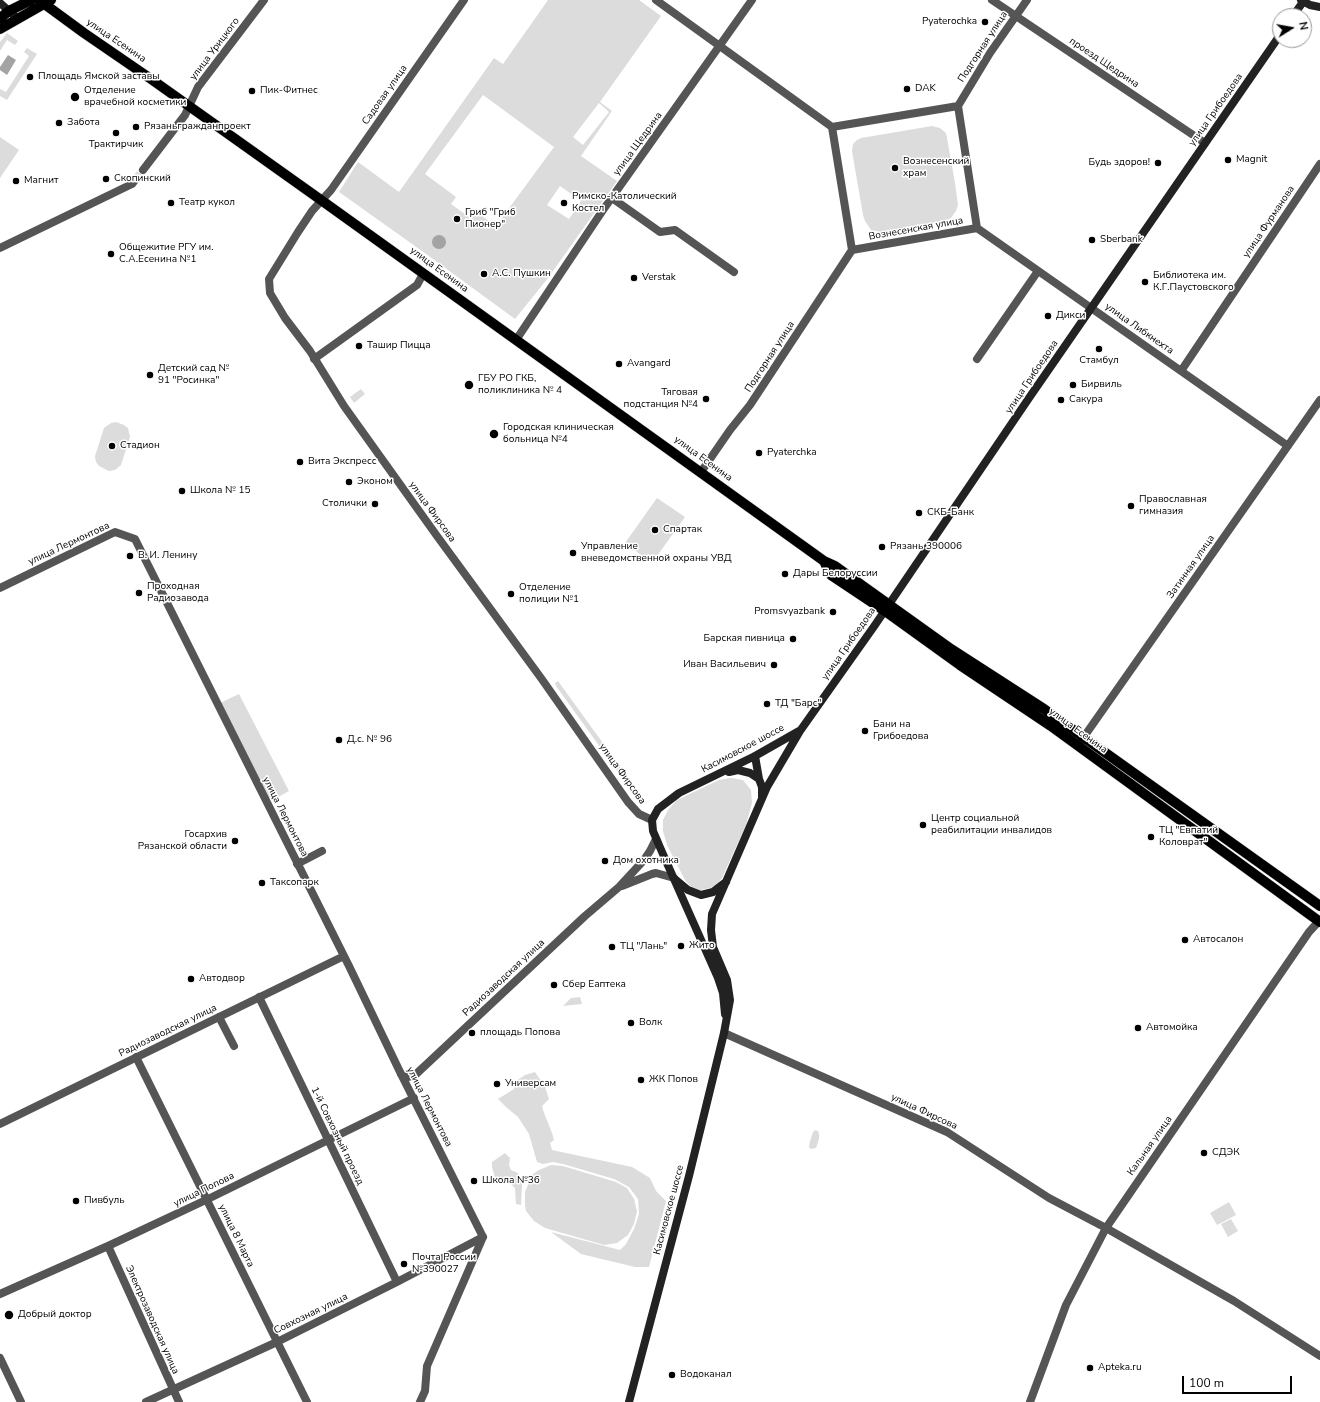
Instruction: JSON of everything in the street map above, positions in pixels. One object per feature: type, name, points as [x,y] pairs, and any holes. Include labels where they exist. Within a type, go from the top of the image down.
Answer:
[{"type":"main road","points":[[0,18],[9,11],[31,0]]},
{"type":"main road","points":[[0,29],[45,1]]},
{"type":"main road","name":"улица Есенина","points":[[45,1],[84,33],[321,200],[824,561],[835,566],[887,608],[1044,710],[1080,742],[1320,921]]},
{"type":"main road","points":[[1302,1],[1310,5],[1320,7]]},
{"type":"main road","points":[[0,3],[18,19]]},
{"type":"main road","name":"улица Грибоедова","points":[[800,731],[887,608],[1091,308],[1272,47]]},
{"type":"main road","name":"Касимовское шоссе","points":[[726,1023],[723,993],[718,978],[656,839],[653,831],[652,820],[658,809],[679,793],[755,756],[800,731]]},
{"type":"main road","name":"Касимовское шоссе","points":[[629,1402],[689,1176],[724,1033],[730,1000],[727,980],[713,947],[711,930],[712,914],[767,788],[800,731]]},
{"type":"main road","name":"улица Есенина","points":[[1080,742],[1320,906]]},
{"type":"main road","points":[[755,756],[759,780],[762,787],[762,799]]},
{"type":"main road","points":[[717,775],[738,770],[750,773],[759,780]]},
{"type":"main road","name":"Касимовское шоссе","points":[[674,878],[688,890],[701,895],[713,892],[726,882]]},
{"type":"street","name":"улица Урицкого","points":[[143,170],[185,116],[198,87],[264,0]]},
{"type":"street","name":"Садовая улица","points":[[321,200],[330,190],[464,0]]},
{"type":"street","points":[[656,0],[832,127],[852,250]]},
{"type":"street","name":"улица Щедрина","points":[[516,340],[612,198],[752,0]]},
{"type":"street","name":"проезд Щедрина","points":[[992,0],[1205,143]]},
{"type":"street","name":"Подгорная улица","points":[[958,106],[990,53],[1027,0]]},
{"type":"street","points":[[832,127],[958,106]]},
{"type":"street","name":"Вознесенская улица","points":[[852,250],[977,228],[958,106]]},
{"type":"street","name":"улица Фурманова","points":[[1181,371],[1320,164]]},
{"type":"street","points":[[0,248],[132,184],[135,180]]},
{"type":"street","points":[[612,198],[660,232],[675,230],[734,272]]},
{"type":"street","name":"улица Фирсова","points":[[321,200],[298,232],[269,279],[270,293],[349,413],[437,536],[542,678],[628,802],[639,814],[652,820]]},
{"type":"street","name":"улица Либкнехта","points":[[977,228],[1288,446]]},
{"type":"street","name":"Подгорная улица","points":[[701,472],[730,430],[750,405],[852,250]]},
{"type":"street","points":[[977,359],[1038,271]]},
{"type":"street","points":[[314,359],[417,285],[423,274]]},
{"type":"street","name":"Затинная улица","points":[[1080,742],[1320,400]]},
{"type":"street","name":"улица Лермонтова","points":[[0,588],[115,532],[135,539],[483,1237]]},
{"type":"street","points":[[759,780],[767,788]]},
{"type":"street","points":[[619,887],[644,860],[656,839]]},
{"type":"street","points":[[298,864],[322,851]]},
{"type":"street","points":[[619,887],[656,873],[674,878]]},
{"type":"street","name":"Радиозаводская улица","points":[[401,1074],[407,1077],[414,1076],[579,921],[619,887]]},
{"type":"street","name":"Кальная улица","points":[[1030,1402],[1066,1305],[1106,1228],[1309,932],[1320,921]]},
{"type":"street","name":"Радиозаводская улица","points":[[0,1124],[344,956]]},
{"type":"street","name":"1-й Совхозный проезд","points":[[259,997],[397,1282]]},
{"type":"street","points":[[219,1017],[234,1046]]},
{"type":"street","name":"улица Фирсова","points":[[724,1033],[946,1132],[1049,1198],[1106,1228],[1234,1301],[1320,1356]]},
{"type":"street","name":"улица 8 Марта","points":[[136,1057],[208,1199],[276,1342],[307,1402]]},
{"type":"street","name":"улица Попова","points":[[0,1294],[108,1246],[208,1199],[414,1098]]},
{"type":"street","points":[[420,1402],[425,1391],[427,1366],[483,1237]]},
{"type":"street","name":"Совхозная улица","points":[[146,1402],[276,1342],[397,1282],[483,1237]]},
{"type":"street","name":"Электрозаводская улица","points":[[108,1246],[179,1402]]},
{"type":"street","points":[[0,1358],[21,1402]]},
{"type":"shaded area","points":[[548,0],[639,0],[661,16],[600,102],[612,111],[581,156],[617,181],[548,278],[515,319],[339,192],[358,162],[399,192],[494,58],[503,64]],"holes":[[[483,95],[554,147],[496,226],[475,211],[469,217],[451,204],[456,197],[425,174]],[[599,103],[609,112],[583,145],[573,137]],[[560,186],[581,201],[569,219],[547,205]]]},
{"type":"shaded area","points":[[7,33],[18,41],[15,45],[7,40],[0,51],[0,42]]},
{"type":"shaded area","points":[[27,48],[37,54],[7,100],[0,96],[0,89],[6,92],[29,56],[24,52]]},
{"type":"shaded area","points":[[8,55],[16,60],[7,75],[0,70],[0,67]]},
{"type":"shaded area","points":[[932,126],[940,128],[946,133],[958,205],[956,211],[951,218],[947,220],[881,232],[871,230],[863,215],[852,151],[853,144],[861,138]]},
{"type":"shaded area","points":[[0,137],[19,150],[0,178]]},
{"type":"shaded area","points":[[439,235],[444,237],[446,242],[444,247],[439,249],[434,247],[432,242],[434,237]]},
{"type":"shaded area","points":[[361,389],[365,394],[354,403],[350,397]]},
{"type":"shaded area","name":"Стадион","points":[[116,422],[128,428],[130,437],[121,465],[115,470],[109,471],[99,466],[96,462],[95,456],[104,428],[111,423]]},
{"type":"shaded area","name":"Спартак","points":[[657,498],[685,517],[652,563],[625,543]]},
{"type":"shaded area","points":[[558,681],[639,793],[637,795],[634,794],[556,686],[555,683]]},
{"type":"shaded area","points":[[239,694],[289,791],[269,802],[220,703]]},
{"type":"shaded area","points":[[731,778],[743,780],[751,790],[752,803],[746,825],[722,878],[717,885],[700,890],[691,887],[685,880],[667,845],[663,831],[663,820],[668,810],[677,800],[719,780]]},
{"type":"shaded area","points":[[580,997],[582,1004],[563,1006],[571,998]]},
{"type":"shaded area","points":[[535,1072],[545,1087],[549,1099],[542,1106],[554,1140],[550,1143],[552,1150],[632,1167],[650,1178],[656,1191],[666,1201],[649,1267],[635,1267],[581,1254],[551,1232],[620,1250],[626,1244],[634,1229],[639,1214],[638,1199],[629,1187],[614,1179],[563,1164],[553,1162],[543,1164],[537,1162],[529,1134],[518,1117],[498,1099],[514,1089],[516,1081],[525,1075]]},
{"type":"shaded area","points":[[815,1130],[818,1131],[819,1139],[816,1148],[811,1149],[809,1147],[810,1141]]},
{"type":"shaded area","points":[[505,1153],[510,1158],[509,1165],[511,1170],[518,1173],[522,1185],[521,1205],[516,1204],[515,1188],[504,1178],[500,1183],[495,1178],[492,1162]]},
{"type":"shaded area","points":[[551,1165],[563,1166],[616,1182],[627,1188],[634,1199],[637,1211],[634,1224],[628,1235],[617,1243],[604,1245],[545,1228],[534,1221],[526,1211],[525,1192],[533,1174]]},
{"type":"shaded area","points":[[1229,1202],[1236,1215],[1217,1225],[1210,1213]]},
{"type":"shaded area","points":[[1231,1219],[1238,1231],[1228,1237],[1221,1224]]},
{"type":"tunnel","points":[[135,180],[143,170]]},
{"type":"place","name":"Pyaterochka","points":[[985,22]]},
{"type":"place","name":"Площадь Ямской заставы","points":[[30,77]]},
{"type":"place","name":"DAK","points":[[907,89]]},
{"type":"place","name":"Пик-Фитнес","points":[[252,91]]},
{"type":"place","name":"Отделение врачебной косметики","points":[[75,97]]},
{"type":"place","name":"Забота","points":[[59,123]]},
{"type":"place","name":"Рязаньгражданпроект","points":[[136,127]]},
{"type":"place","name":"Трактирчик","points":[[116,133]]},
{"type":"place","name":"Magnit","points":[[1228,160]]},
{"type":"place","name":"Будь здоров!","points":[[1158,163]]},
{"type":"place","name":"Вознесенский храм","points":[[895,168]]},
{"type":"place","name":"Скопинский","points":[[106,179]]},
{"type":"place","name":"Магнит","points":[[16,181]]},
{"type":"place","name":"Театр кукол","points":[[171,203]]},
{"type":"place","name":"Римско-Католический Костел","points":[[564,203]]},
{"type":"place","name":"Гриб \"Гриб Пионер\"","points":[[457,219]]},
{"type":"place","name":"Sberbank","points":[[1092,240]]},
{"type":"place","name":"Общежитие РГУ им. С.А.Есенина №1","points":[[111,254]]},
{"type":"place","name":"А.С. Пушкин","points":[[484,274]]},
{"type":"place","name":"Verstak","points":[[634,278]]},
{"type":"place","name":"Библиотека им. К.Г.Паустовского","points":[[1145,282]]},
{"type":"place","name":"Дикси","points":[[1048,316]]},
{"type":"place","name":"Ташир Пицца","points":[[359,346]]},
{"type":"place","name":"Стамбул","points":[[1099,349]]},
{"type":"place","name":"Avangard","points":[[619,364]]},
{"type":"place","name":"Детский сад № 91 \"Росинка\"","points":[[150,375]]},
{"type":"place","name":"ГБУ РО ГКБ, поликлиника № 4","points":[[469,385]]},
{"type":"place","name":"Бирвиль","points":[[1073,385]]},
{"type":"place","name":"Тяговая подстанция №4","points":[[706,399]]},
{"type":"place","name":"Сакура","points":[[1061,400]]},
{"type":"place","name":"Городская клиническая больница №4","points":[[494,434]]},
{"type":"place","name":"Стадион","points":[[112,446]]},
{"type":"place","name":"Pyaterchka","points":[[759,453]]},
{"type":"place","name":"Вита Экспресс","points":[[300,462]]},
{"type":"place","name":"Эконом","points":[[349,482]]},
{"type":"place","name":"Школа № 15","points":[[182,491]]},
{"type":"place","name":"Столички","points":[[375,504]]},
{"type":"place","name":"Православная гимназия","points":[[1131,506]]},
{"type":"place","name":"СКБ-Банк","points":[[919,513]]},
{"type":"place","name":"Спартак","points":[[655,530]]},
{"type":"place","name":"Рязань 390006","points":[[882,547]]},
{"type":"place","name":"Управление вневедомственной охраны УВД","points":[[573,553]]},
{"type":"place","name":"В. И. Ленину","points":[[130,556]]},
{"type":"place","name":"Дары Белоруссии","points":[[785,574]]},
{"type":"place","name":"Проходная Радиозавода","points":[[139,593]]},
{"type":"place","name":"Отделение полиции №1","points":[[511,594]]},
{"type":"place","name":"Promsvyazbank","points":[[833,612]]},
{"type":"place","name":"Барская пивница","points":[[793,639]]},
{"type":"place","name":"Иван Васильевич","points":[[774,665]]},
{"type":"place","name":"ТД \"Барс\"","points":[[767,704]]},
{"type":"place","name":"Бани на Грибоедова","points":[[865,731]]},
{"type":"place","name":"Д.с. № 96","points":[[339,740]]},
{"type":"place","name":"Центр социальной реабилитации инвалидов","points":[[923,825]]},
{"type":"place","name":"ТЦ \"Евпатий Коловрат\"","points":[[1151,837]]},
{"type":"place","name":"Госархив Рязанской области","points":[[235,841]]},
{"type":"place","name":"Дом охотника","points":[[605,861]]},
{"type":"place","name":"Таксопарк","points":[[262,883]]},
{"type":"place","name":"Автосалон","points":[[1185,940]]},
{"type":"place","name":"Жито","points":[[681,946]]},
{"type":"place","name":"ТЦ \"Лань\"","points":[[612,947]]},
{"type":"place","name":"Автодвор","points":[[191,979]]},
{"type":"place","name":"Сбер Еаптека","points":[[554,985]]},
{"type":"place","name":"Волк","points":[[631,1023]]},
{"type":"place","name":"Автомойка","points":[[1138,1028]]},
{"type":"place","name":"площадь Попова","points":[[472,1033]]},
{"type":"place","name":"ЖК Попов","points":[[641,1080]]},
{"type":"place","name":"Универсам","points":[[497,1084]]},
{"type":"place","name":"СДЭК","points":[[1204,1153]]},
{"type":"place","name":"Школа №36","points":[[474,1181]]},
{"type":"place","name":"Пивбуль","points":[[76,1201]]},
{"type":"place","name":"Почта России №390027","points":[[404,1264]]},
{"type":"place","name":"Добрый доктор","points":[[9,1315]]},
{"type":"place","name":"Apteka.ru","points":[[1090,1368]]},
{"type":"place","name":"Водоканал","points":[[672,1375]]}]
